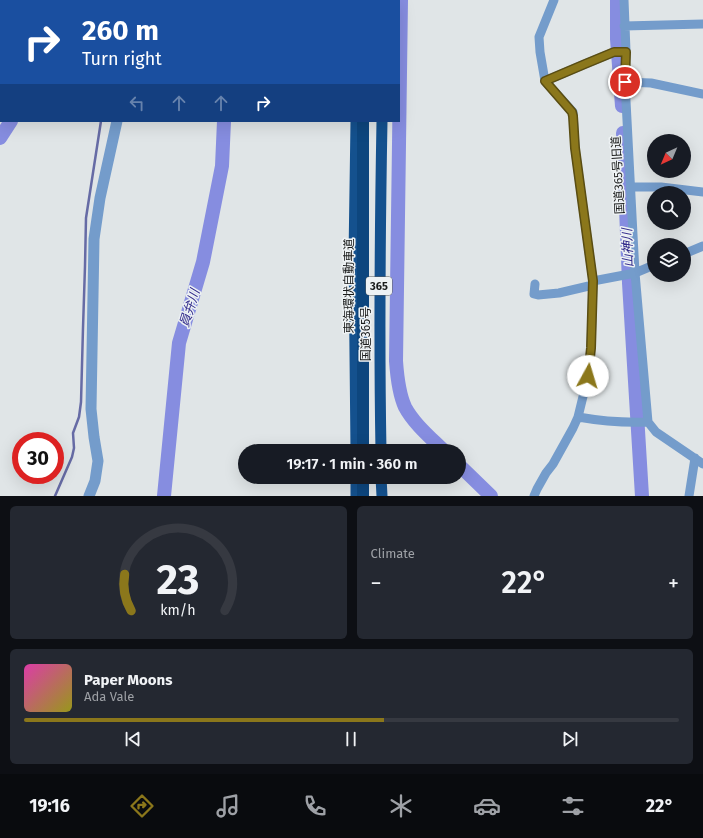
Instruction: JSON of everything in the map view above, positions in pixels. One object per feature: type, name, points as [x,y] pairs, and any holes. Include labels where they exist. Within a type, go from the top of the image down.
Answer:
[{"type":"highway","name":"国道365号","points":[[356,122],[354,249],[356,444]]},
{"type":"highway","name":"東海環状自動車道","points":[[363,122],[363,444]]},
{"type":"highway","name":"国道365号","points":[[381,444],[379,254],[382,122]]},
{"type":"highway","points":[[356,484],[356,496]]},
{"type":"highway","points":[[363,484],[363,496]]},
{"type":"highway","points":[[381,484],[382,496]]},
{"type":"street","points":[[534,496],[560,452],[578,417],[588,376],[591,348],[593,283],[575,148],[572,112],[545,81],[540,52],[539,37],[554,0]]},
{"type":"street","name":"国道365号旧道","points":[[624,0],[624,26],[620,52],[625,82],[630,187],[630,274],[642,422]]},
{"type":"street","points":[[624,26],[703,24]]},
{"type":"street","points":[[545,81],[585,64],[620,52]]},
{"type":"street","points":[[625,82],[651,83],[703,94]]},
{"type":"street","points":[[89,496],[95,481],[98,461],[91,409],[94,238],[100,198],[117,122]]},
{"type":"street","points":[[630,187],[661,187],[703,192]]},
{"type":"street","points":[[691,251],[703,246]]},
{"type":"street","points":[[535,284],[534,294],[559,293],[630,274],[647,268]]},
{"type":"street","points":[[578,417],[590,420],[642,422],[703,464]]},
{"type":"street","points":[[689,496],[695,458]]},
{"type":"waterway","name":"山神川","points":[[400,72],[401,0]]},
{"type":"waterway","name":"山神川","points":[[617,0],[617,39],[622,106]]},
{"type":"waterway","points":[[0,138],[10,122]]},
{"type":"waterway","points":[[55,496],[72,457],[74,448],[73,433],[79,417],[81,402],[86,218],[101,122]]},
{"type":"waterway","name":"員弁川","points":[[164,496],[179,343],[203,262],[222,166],[224,122]]},
{"type":"waterway","name":"山神川","points":[[399,122],[396,366],[400,390],[405,407],[418,425],[437,444]]},
{"type":"waterway","name":"山神川","points":[[623,133],[629,283],[642,496]]},
{"type":"waterway","name":"山神川","points":[[466,472],[491,496]]},
{"type":"route","points":[[588,376],[591,348],[593,281],[575,148],[573,116],[572,112],[545,81],[614,52],[626,52],[625,82]]}]
